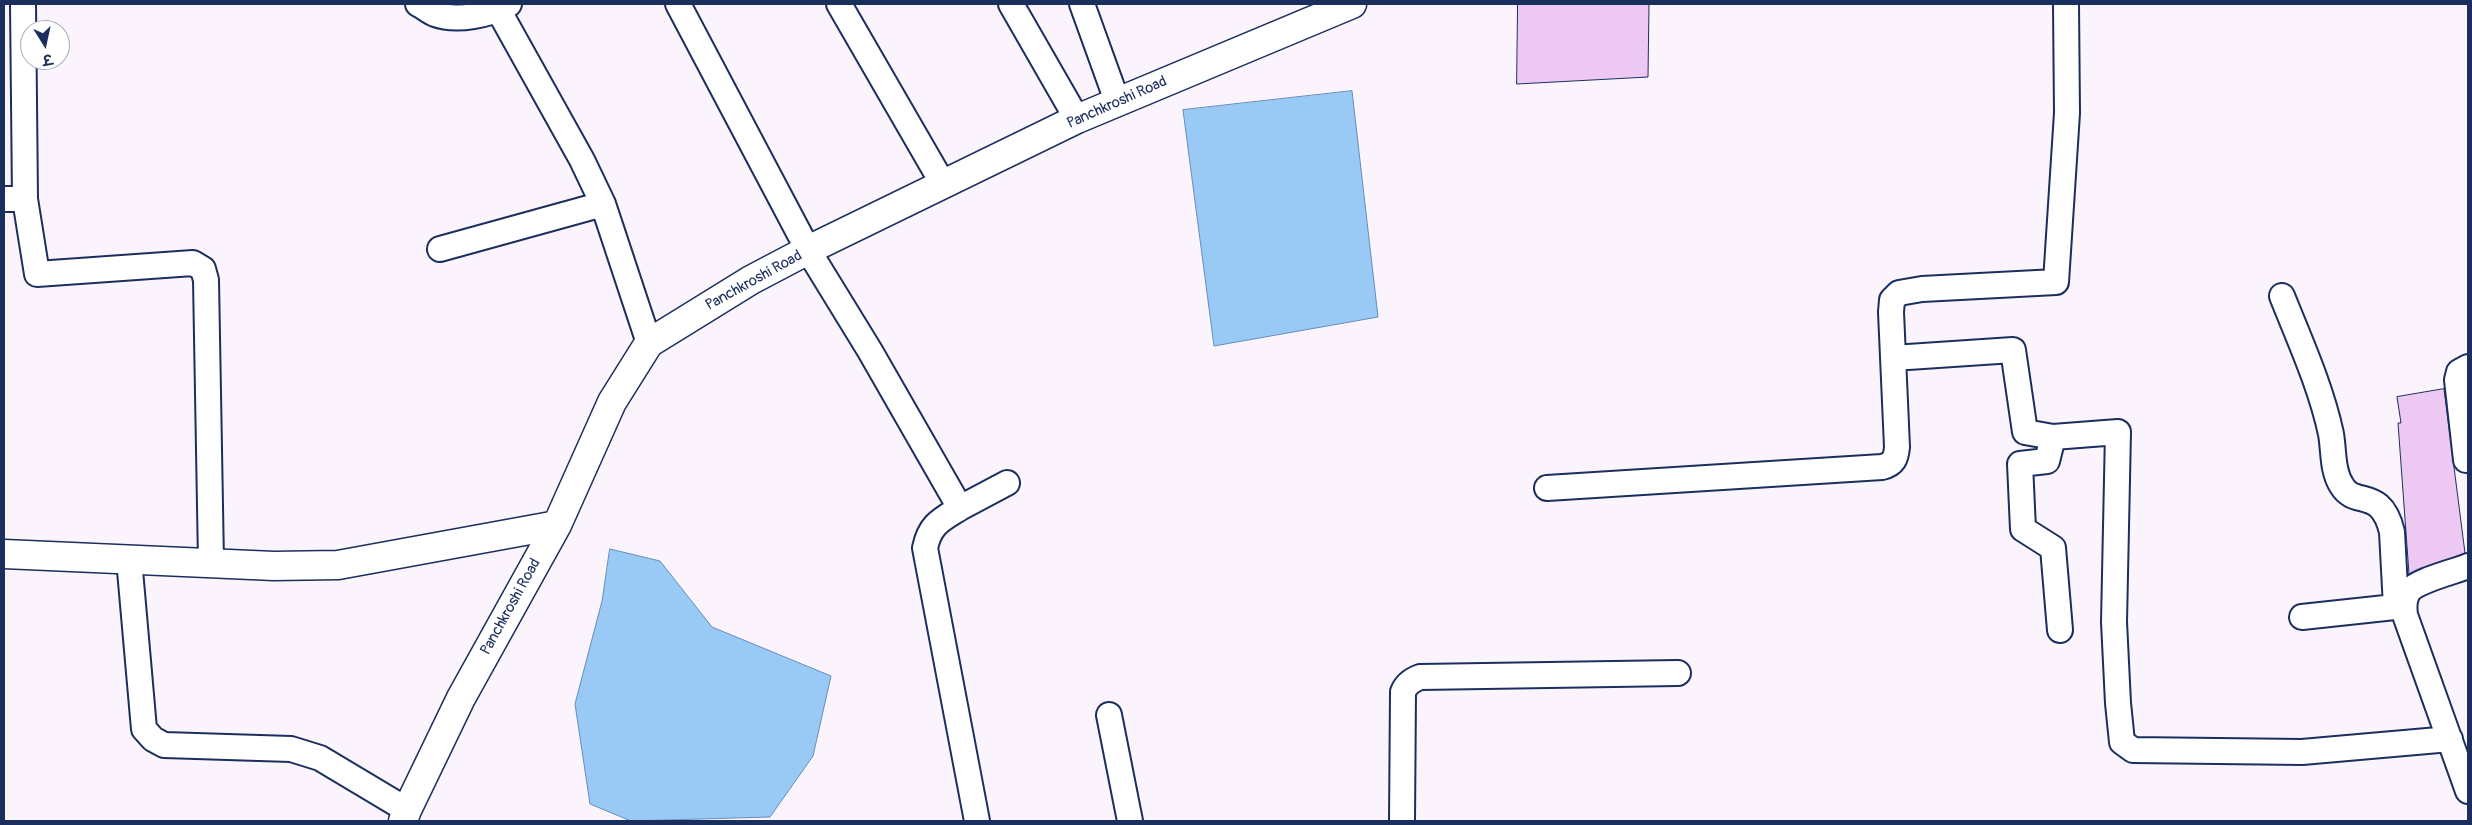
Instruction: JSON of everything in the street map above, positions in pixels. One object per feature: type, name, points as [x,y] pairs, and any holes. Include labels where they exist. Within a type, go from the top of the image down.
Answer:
[{"type":"street","points":[[23,4],[15,199],[37,274],[194,263],[202,268],[206,280],[211,562]]},
{"type":"street","points":[[418,4],[435,14],[448,17],[462,17],[501,6],[603,204],[649,343]]},
{"type":"street","points":[[678,4],[808,250],[870,351],[960,508]]},
{"type":"street","points":[[840,4],[943,184]]},
{"type":"street","points":[[1011,4],[1077,119]]},
{"type":"street","points":[[1082,4],[1116,101]]},
{"type":"street","name":"Panchkroshi Road","points":[[405,816],[461,698],[557,525],[612,402],[649,343],[751,280],[808,250],[1077,119],[1116,101],[1352,4]]},
{"type":"street","points":[[1548,488],[1887,466],[1896,456],[1897,447],[1892,300],[1900,293],[1922,289],[2056,282],[2067,113],[2066,4]]},
{"type":"street","points":[[440,249],[603,204]]},
{"type":"street","points":[[2282,296],[2315,379],[2331,434],[2334,463],[2342,487],[2350,494],[2376,502],[2389,521],[2392,532],[2400,606],[2405,614],[2468,791]]},
{"type":"street","points":[[1893,358],[2013,350],[2025,432],[2053,436],[2118,432],[2114,622],[2118,703],[2122,742],[2126,747],[2133,750],[2302,752],[2450,739]]},
{"type":"street","points":[[2466,460],[2457,380],[2459,372],[2468,367]]},
{"type":"street","points":[[2053,436],[2047,461],[2020,464],[2023,529],[2053,548],[2060,630]]},
{"type":"street","points":[[977,821],[925,548],[928,535],[934,525],[960,508],[1007,483]]},
{"type":"street","points":[[4,554],[274,566],[338,565],[557,525]]},
{"type":"street","points":[[129,559],[144,729],[153,739],[164,745],[291,749],[307,752],[320,758],[405,816]]},
{"type":"street","points":[[2302,617],[2400,606],[2415,586],[2468,566]]},
{"type":"street","points":[[1402,821],[1403,692],[1414,680],[1420,677],[1678,673]]},
{"type":"street","points":[[1109,715],[1130,821]]},
{"type":"water","points":[[1352,91],[1378,317],[1214,346],[1183,110]]},
{"type":"water","points":[[610,549],[660,561],[712,627],[831,676],[813,756],[770,817],[631,821],[590,804],[575,704],[602,601]]},
{"type":"building","points":[[1518,4],[1649,4],[1648,77],[1517,84]]},
{"type":"building","points":[[2444,389],[2465,553],[2409,574],[2398,423],[2401,423],[2397,397]]}]
